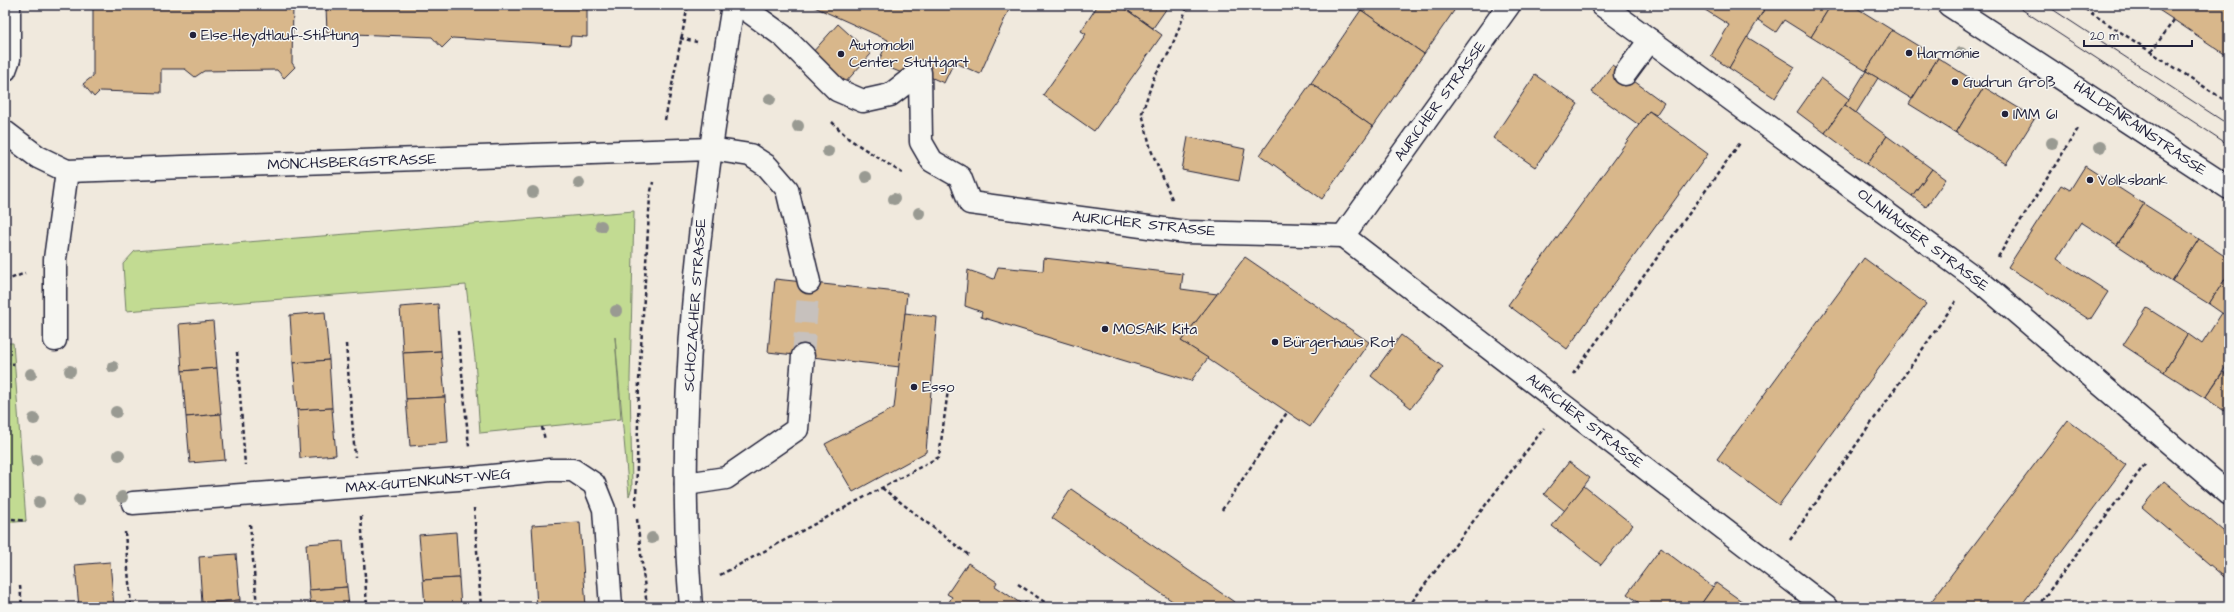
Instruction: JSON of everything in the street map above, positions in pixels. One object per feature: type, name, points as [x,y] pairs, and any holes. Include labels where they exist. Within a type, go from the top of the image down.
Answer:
[{"type":"street","points":[[5,70],[9,59],[9,5]]},
{"type":"street","name":"SCHOZACHER STRASSE","points":[[690,599],[686,484],[687,413],[699,235],[710,148],[733,5]]},
{"type":"street","name":"AURICHER STRASSE","points":[[740,5],[782,36],[838,90],[862,101],[890,95],[920,72],[921,142],[932,161],[960,177],[970,203],[1186,232],[1343,236],[1826,607]]},
{"type":"street","name":"AURICHER STRASSE","points":[[1343,236],[1509,5]]},
{"type":"street","name":"OLNHAUSER STRASSE","points":[[1602,5],[1982,282],[2229,494]]},
{"type":"street","name":"HALDENRAINSTRASSE","points":[[1949,5],[2096,99],[2229,188]]},
{"type":"street","points":[[1625,74],[1650,40]]},
{"type":"street","name":"MÖNCHSBERGSTRASSE","points":[[5,132],[38,157],[67,171],[710,148],[750,155],[767,166],[787,189],[809,282]]},
{"type":"street","points":[[54,340],[55,260],[67,171]]},
{"type":"street","points":[[686,484],[726,478],[797,429],[803,356]]},
{"type":"street","name":"MAX-GUTENKUNST-WEG","points":[[133,503],[247,496],[472,478],[550,470],[573,470],[594,484],[604,509],[611,607]]},
{"type":"path","points":[[636,507],[639,381],[650,196],[688,5]]},
{"type":"path","points":[[1186,232],[1151,150],[1142,113],[1154,77],[1170,51],[1188,5]]},
{"type":"path","points":[[2079,5],[2229,103]]},
{"type":"path","points":[[2151,52],[2174,20]]},
{"type":"path","points":[[1982,282],[2096,99]]},
{"type":"path","points":[[1408,607],[1559,401],[1729,158]]},
{"type":"path","points":[[1773,565],[1943,322]]},
{"type":"path","points":[[458,330],[472,478]]},
{"type":"path","points":[[346,344],[358,487]]},
{"type":"path","points":[[238,352],[247,496]]},
{"type":"path","points":[[5,363],[14,364]]},
{"type":"path","points":[[690,599],[882,488],[939,457],[948,390]]},
{"type":"path","points":[[1222,510],[1288,412]]},
{"type":"path","points":[[2037,607],[2135,479]]},
{"type":"path","points":[[882,488],[970,556]]},
{"type":"path","points":[[637,514],[647,607]]},
{"type":"path","points":[[5,518],[26,521]]},
{"type":"path","points":[[475,518],[481,607]]},
{"type":"path","points":[[250,520],[257,607]]},
{"type":"path","points":[[362,527],[367,607]]},
{"type":"path","points":[[125,530],[131,607]]},
{"type":"path","points":[[1018,584],[1052,607]]},
{"type":"path","points":[[20,586],[22,607]]},
{"type":"green space","points":[[634,211],[630,379],[632,488],[629,496],[615,337],[621,419],[480,433],[475,359],[466,285],[126,311],[123,264],[135,251]]},
{"type":"green space","points":[[5,331],[7,343],[13,343],[26,521],[5,523]]},
{"type":"building","name":"Else-Heydtlauf-Stiftung","points":[[93,5],[293,5],[292,63],[295,67],[284,78],[277,70],[204,71],[195,77],[185,69],[161,69],[161,93],[100,91],[94,97],[83,84],[93,76]]},
{"type":"building","name":"Else-Heydtlauf-Stiftung","points":[[293,5],[568,5],[587,7],[587,37],[571,36],[570,45],[452,38],[442,48],[432,37],[327,33],[326,7]]},
{"type":"building","points":[[810,5],[1011,5],[980,74],[954,62],[944,83],[907,67],[904,74],[878,63],[888,40]]},
{"type":"building","points":[[1098,5],[1120,5],[1162,35],[1094,131],[1043,95],[1086,34],[1081,31]]},
{"type":"building","points":[[1120,5],[1169,5],[1153,28]]},
{"type":"building","points":[[1365,5],[1458,5],[1424,54],[1361,10]]},
{"type":"building","points":[[1704,5],[1767,5],[1729,68],[1711,56],[1729,25],[1702,8]]},
{"type":"building","points":[[1767,5],[1831,5],[1811,37],[1784,20],[1776,32],[1758,20]]},
{"type":"building","points":[[1831,5],[1852,5],[1892,30],[1866,71],[1811,37]]},
{"type":"building","points":[[2151,5],[2229,5],[2229,57],[2174,20]]},
{"type":"building","points":[[1361,10],[1424,54],[1373,127],[1311,83]]},
{"type":"building","name":"Automobil Center Stuttgart","points":[[838,24],[871,54],[844,84],[811,54]]},
{"type":"building","points":[[1892,30],[1938,58],[1912,99],[1866,71]]},
{"type":"building","points":[[1747,37],[1795,67],[1775,98],[1729,68]]},
{"type":"building","points":[[1938,58],[1984,87],[1956,133],[1909,104]]},
{"type":"building","points":[[1612,65],[1664,103],[1656,115],[1649,111],[1639,125],[1592,92]]},
{"type":"building","points":[[1866,71],[1878,78],[1856,113],[1845,105]]},
{"type":"building","points":[[1535,75],[1578,104],[1535,167],[1493,138]]},
{"type":"building","points":[[1821,78],[1849,99],[1825,133],[1797,112]]},
{"type":"building","points":[[1311,83],[1373,127],[1322,199],[1260,155]]},
{"type":"building","points":[[1984,87],[2035,118],[2006,164],[1956,133]]},
{"type":"building","points":[[1845,105],[1887,136],[1867,164],[1825,133]]},
{"type":"building","points":[[1649,111],[1708,154],[1567,349],[1508,305]]},
{"type":"building","points":[[1887,136],[1932,169],[1912,196],[1867,164]]},
{"type":"building","points":[[1188,137],[1245,149],[1239,181],[1182,170]]},
{"type":"building","points":[[2085,166],[2144,204],[2117,245],[2081,222],[2057,259],[2108,292],[2090,320],[2008,267],[2061,185],[2070,190]]},
{"type":"building","points":[[1932,169],[1946,179],[1926,207],[1912,196]]},
{"type":"building","points":[[2144,204],[2199,239],[2172,281],[2117,245]]},
{"type":"building","points":[[2199,239],[2229,259],[2229,273],[2209,304],[2172,281]]},
{"type":"building","name":"Bürgerhaus Rot","points":[[1245,257],[1369,342],[1310,427],[1181,341]]},
{"type":"building","name":"MOSAIK Kita","points":[[1044,258],[1183,274],[1181,289],[1217,294],[1181,341],[1208,358],[1191,381],[981,317],[982,312],[965,306],[968,270],[994,279],[998,267],[1043,271]]},
{"type":"building","points":[[1864,258],[1926,304],[1779,505],[1717,459]]},
{"type":"building","points":[[2229,273],[2229,318],[2209,304]]},
{"type":"building","points":[[775,279],[907,293],[900,367],[768,352]]},
{"type":"building","points":[[438,304],[441,351],[403,353],[400,307]]},
{"type":"building","points":[[2147,308],[2188,334],[2164,372],[2123,345]]},
{"type":"building","points":[[325,312],[329,360],[293,363],[290,315]]},
{"type":"building","name":"Esso","points":[[905,313],[937,317],[926,452],[853,492],[825,444],[894,408]]},
{"type":"building","points":[[2222,313],[2229,318],[2229,362],[2205,398],[2164,372],[2188,334],[2202,344]]},
{"type":"building","points":[[213,321],[217,368],[182,371],[179,324]]},
{"type":"building","points":[[1401,335],[1443,367],[1411,408],[1371,376]]},
{"type":"building","points":[[441,351],[445,397],[406,399],[403,353]]},
{"type":"building","points":[[329,360],[332,408],[297,410],[293,363]]},
{"type":"building","points":[[217,368],[221,414],[186,417],[182,371]]},
{"type":"building","points":[[2223,372],[2229,376],[2229,414],[2205,398]]},
{"type":"building","points":[[445,397],[448,443],[410,446],[406,399]]},
{"type":"building","points":[[332,408],[336,455],[300,458],[297,410]]},
{"type":"building","points":[[221,414],[225,460],[190,463],[186,417]]},
{"type":"building","points":[[2068,420],[2126,465],[2020,607],[1927,607]]},
{"type":"building","points":[[1569,462],[1590,478],[1565,511],[1544,494]]},
{"type":"building","points":[[2164,481],[2229,536],[2229,581],[2142,507]]},
{"type":"building","points":[[1584,486],[1633,525],[1601,565],[1552,526]]},
{"type":"building","points":[[1071,489],[1240,606],[1181,607],[1052,518]]},
{"type":"building","points":[[580,522],[586,607],[537,607],[532,525]]},
{"type":"building","points":[[456,532],[459,578],[423,580],[419,535]]},
{"type":"building","points":[[343,541],[347,587],[309,590],[306,544]]},
{"type":"building","points":[[1661,548],[1713,587],[1699,607],[1645,607],[1627,594]]},
{"type":"building","points":[[236,554],[240,600],[202,603],[199,557]]},
{"type":"building","points":[[110,562],[114,607],[79,607],[75,565]]},
{"type":"building","points":[[968,563],[997,582],[995,586],[1023,605],[1025,602],[1033,607],[946,607],[952,597],[947,594]]},
{"type":"building","points":[[459,578],[461,607],[425,607],[423,580]]},
{"type":"building","points":[[1716,583],[1750,607],[1699,607]]},
{"type":"building","points":[[347,587],[349,607],[311,607],[309,590]]},
{"type":"building","points":[[240,600],[240,607],[203,607],[202,603]]},
{"type":"tunnel","points":[[803,356],[809,282]]},
{"type":"tram line","points":[[2015,5],[2229,145]]},
{"type":"tram line","points":[[2046,5],[2229,125]]},
{"type":"place","name":"Else-Heydtlauf-Stiftung","points":[[193,35]]},
{"type":"place","name":"Harmonie","points":[[1909,53]]},
{"type":"place","name":"Automobil Center Stuttgart","points":[[841,54]]},
{"type":"place","name":"Gudrun Groß","points":[[1955,82]]},
{"type":"place","name":"IMM 61","points":[[2005,114]]},
{"type":"place","name":"Volksbank","points":[[2090,180]]},
{"type":"place","name":"MOSAIK Kita","points":[[1105,329]]},
{"type":"place","name":"Bürgerhaus Rot","points":[[1275,342]]},
{"type":"place","name":"Esso","points":[[914,387]]}]
